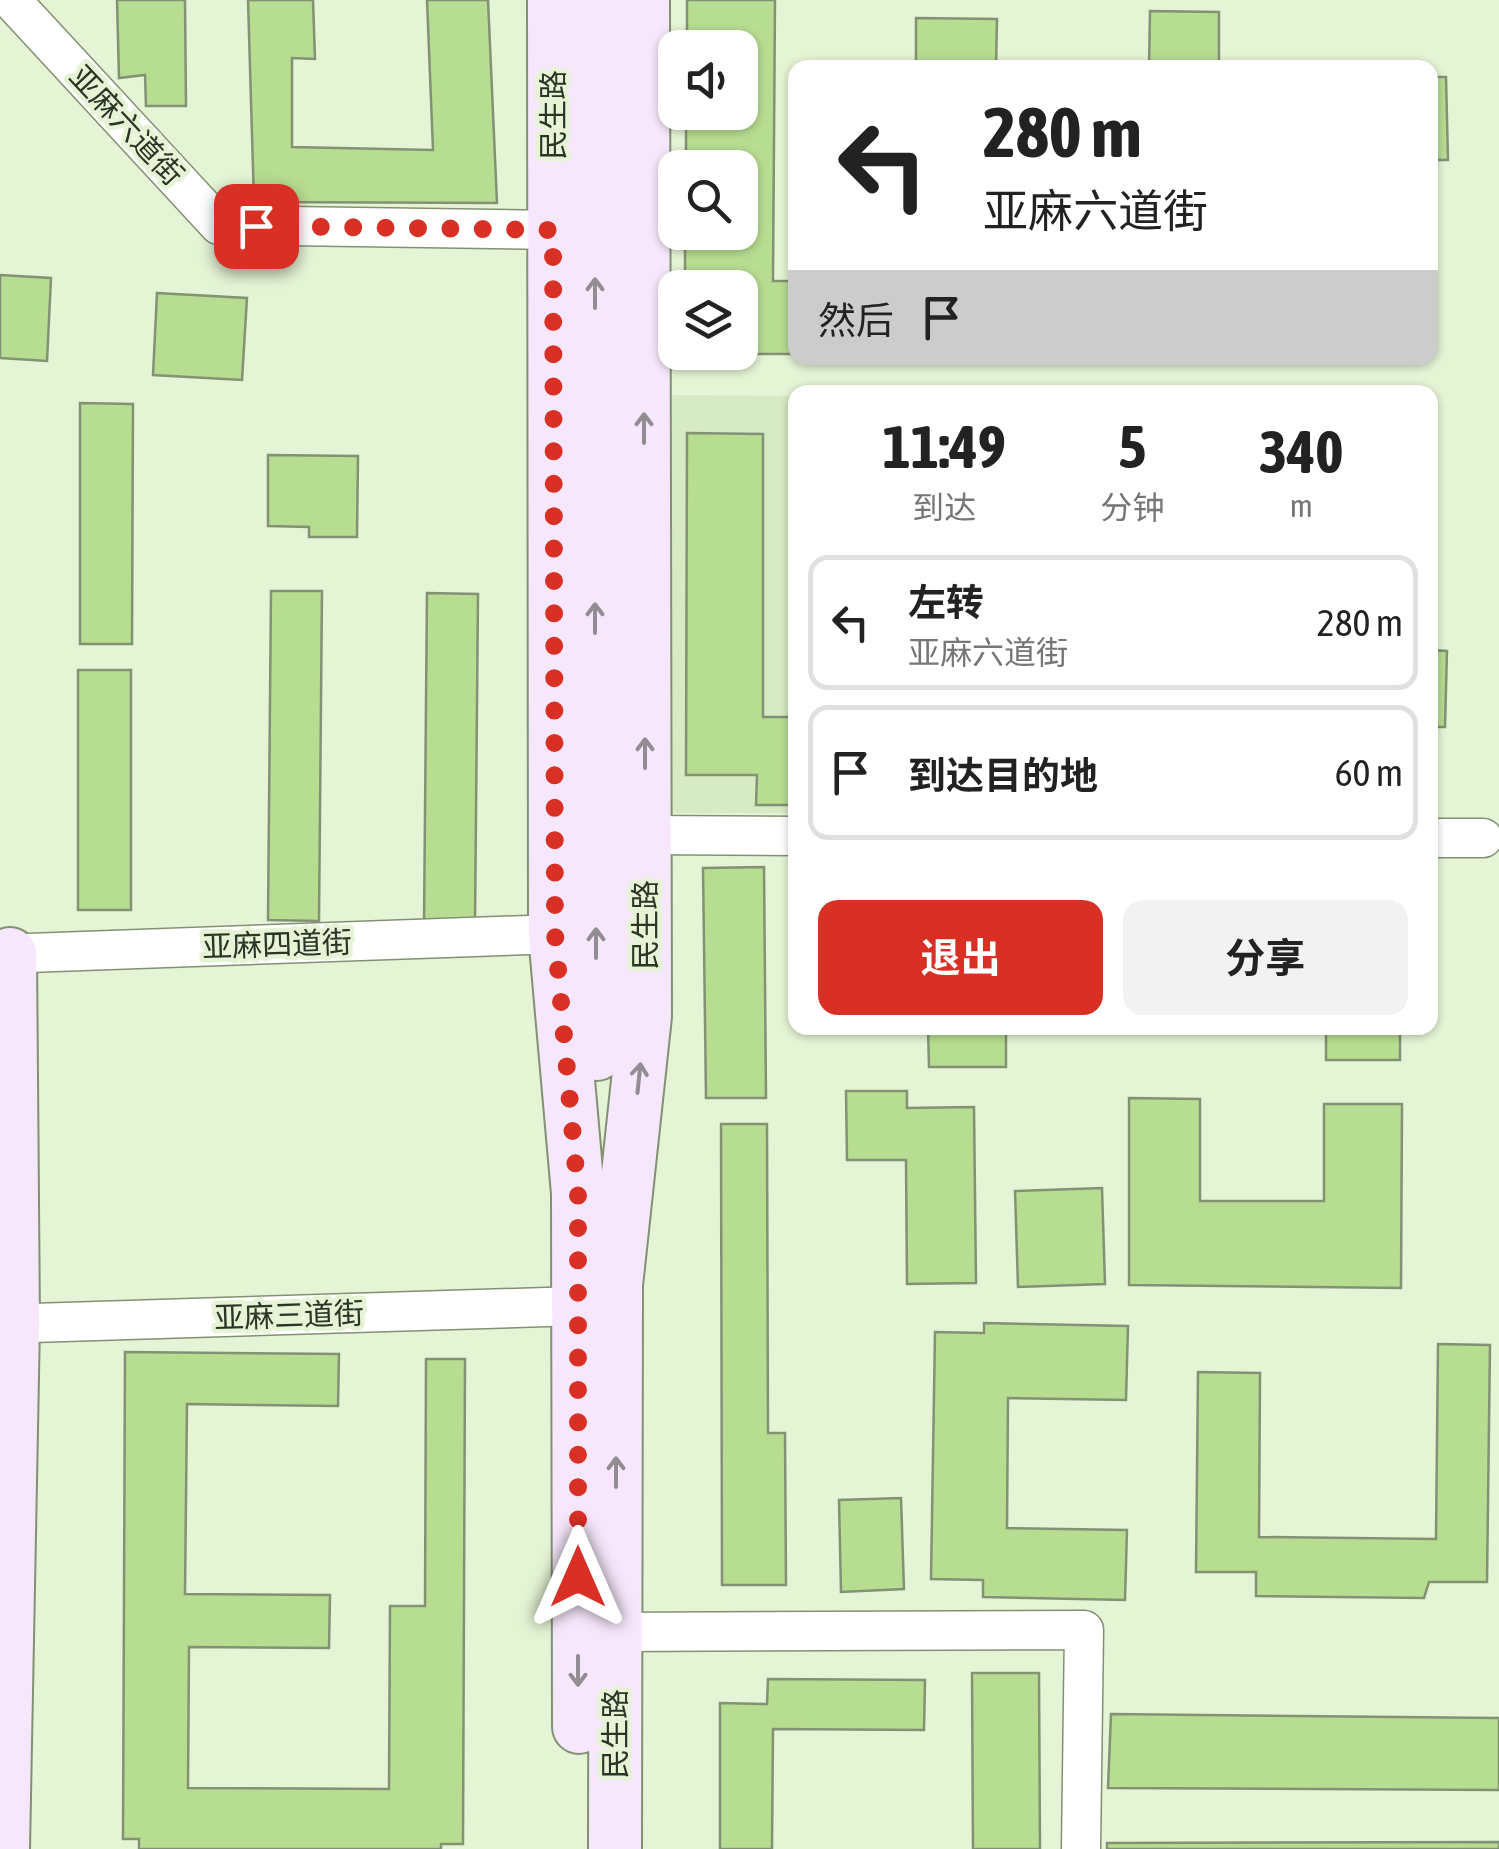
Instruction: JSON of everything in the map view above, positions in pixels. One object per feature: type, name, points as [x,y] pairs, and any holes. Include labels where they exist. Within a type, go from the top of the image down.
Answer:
[{"type":"main road","name":"民生路","points":[[554,0],[555,934],[578,1193],[597,1295],[615,1632],[615,1849]]},
{"type":"main road","points":[[594,0],[597,1295]]},
{"type":"main road","name":"民生路","points":[[579,1849],[597,1295],[645,1016],[643,0]]},
{"type":"main road","points":[[2,1849],[7,1324],[5,954]]},
{"type":"street","name":"亚麻六道街","points":[[12,0],[219,225],[553,230]]},
{"type":"street","points":[[645,835],[788,836]]},
{"type":"street","points":[[1438,838],[1483,838]]},
{"type":"street","name":"亚麻四道街","points":[[5,954],[555,934]]},
{"type":"street","name":"亚麻三道街","points":[[7,1324],[597,1295]]},
{"type":"street","points":[[615,1632],[1084,1630],[1081,1849]]},
{"type":"shaded area","points":[[670,395],[788,396],[788,813],[668,813]]},
{"type":"building","points":[[117,0],[185,0],[186,106],[146,106],[145,75],[119,78]]},
{"type":"building","points":[[248,0],[313,0],[315,59],[292,58],[292,147],[433,150],[427,0],[488,0],[497,203],[254,202]]},
{"type":"building","points":[[687,0],[775,0],[773,281],[788,281],[788,354],[758,354],[758,270],[685,270],[685,250],[758,250],[758,150],[686,150],[686,130],[758,130],[758,30],[687,30]]},
{"type":"building","points":[[1150,11],[1219,12],[1219,60],[1149,60]]},
{"type":"building","points":[[916,18],[997,19],[996,60],[916,60]]},
{"type":"building","points":[[1438,77],[1446,77],[1448,160],[1438,160]]},
{"type":"building","points":[[0,275],[51,278],[47,361],[0,358]]},
{"type":"building","points":[[157,293],[247,298],[242,380],[153,375]]},
{"type":"building","points":[[80,403],[133,404],[132,644],[80,644]]},
{"type":"building","points":[[687,433],[763,434],[763,717],[788,717],[788,805],[756,805],[757,775],[686,775]]},
{"type":"building","points":[[268,455],[358,456],[357,537],[309,537],[309,527],[268,526]]},
{"type":"building","points":[[271,591],[322,591],[319,921],[268,920]]},
{"type":"building","points":[[427,593],[478,594],[475,924],[424,923]]},
{"type":"building","points":[[1438,650],[1447,651],[1445,727],[1438,727]]},
{"type":"building","points":[[78,670],[131,670],[131,910],[78,910]]},
{"type":"building","points":[[764,867],[766,1098],[706,1098],[703,868]]},
{"type":"building","points":[[928,1035],[1006,1035],[1006,1067],[929,1067]]},
{"type":"building","points":[[1326,1035],[1400,1035],[1400,1060],[1326,1060]]},
{"type":"building","points":[[846,1091],[907,1091],[907,1108],[974,1107],[976,1283],[907,1284],[906,1160],[847,1160]]},
{"type":"building","points":[[1129,1098],[1200,1099],[1200,1201],[1324,1201],[1324,1104],[1402,1104],[1401,1288],[1129,1285]]},
{"type":"building","points":[[721,1124],[767,1124],[768,1433],[785,1433],[786,1585],[722,1585]]},
{"type":"building","points":[[1102,1188],[1105,1284],[1018,1287],[1015,1191]]},
{"type":"building","points":[[984,1323],[1128,1326],[1126,1400],[1008,1398],[1007,1528],[1127,1530],[1125,1600],[983,1597],[983,1580],[931,1579],[935,1332],[984,1333]]},
{"type":"building","points":[[1438,1344],[1490,1345],[1487,1582],[1429,1582],[1424,1598],[1256,1596],[1256,1572],[1196,1572],[1198,1372],[1260,1373],[1259,1537],[1436,1539]]},
{"type":"building","points":[[125,1352],[339,1354],[338,1406],[187,1404],[185,1594],[330,1595],[329,1648],[189,1647],[188,1788],[389,1789],[390,1606],[425,1606],[426,1359],[465,1359],[463,1844],[441,1844],[441,1849],[139,1849],[139,1839],[123,1839]]},
{"type":"building","points":[[901,1498],[904,1589],[841,1592],[839,1500]]},
{"type":"building","points":[[972,1673],[1039,1673],[1040,1849],[973,1849]]},
{"type":"building","points":[[768,1679],[925,1680],[924,1730],[773,1729],[772,1849],[720,1849],[720,1703],[767,1704]]},
{"type":"building","points":[[1111,1714],[1499,1718],[1499,1790],[1108,1788]]},
{"type":"building","points":[[1499,1842],[1499,1849],[1107,1849],[1107,1843]]},
{"type":"route","points":[[256,226],[553,230],[555,934],[578,1193],[578,1577]]}]
